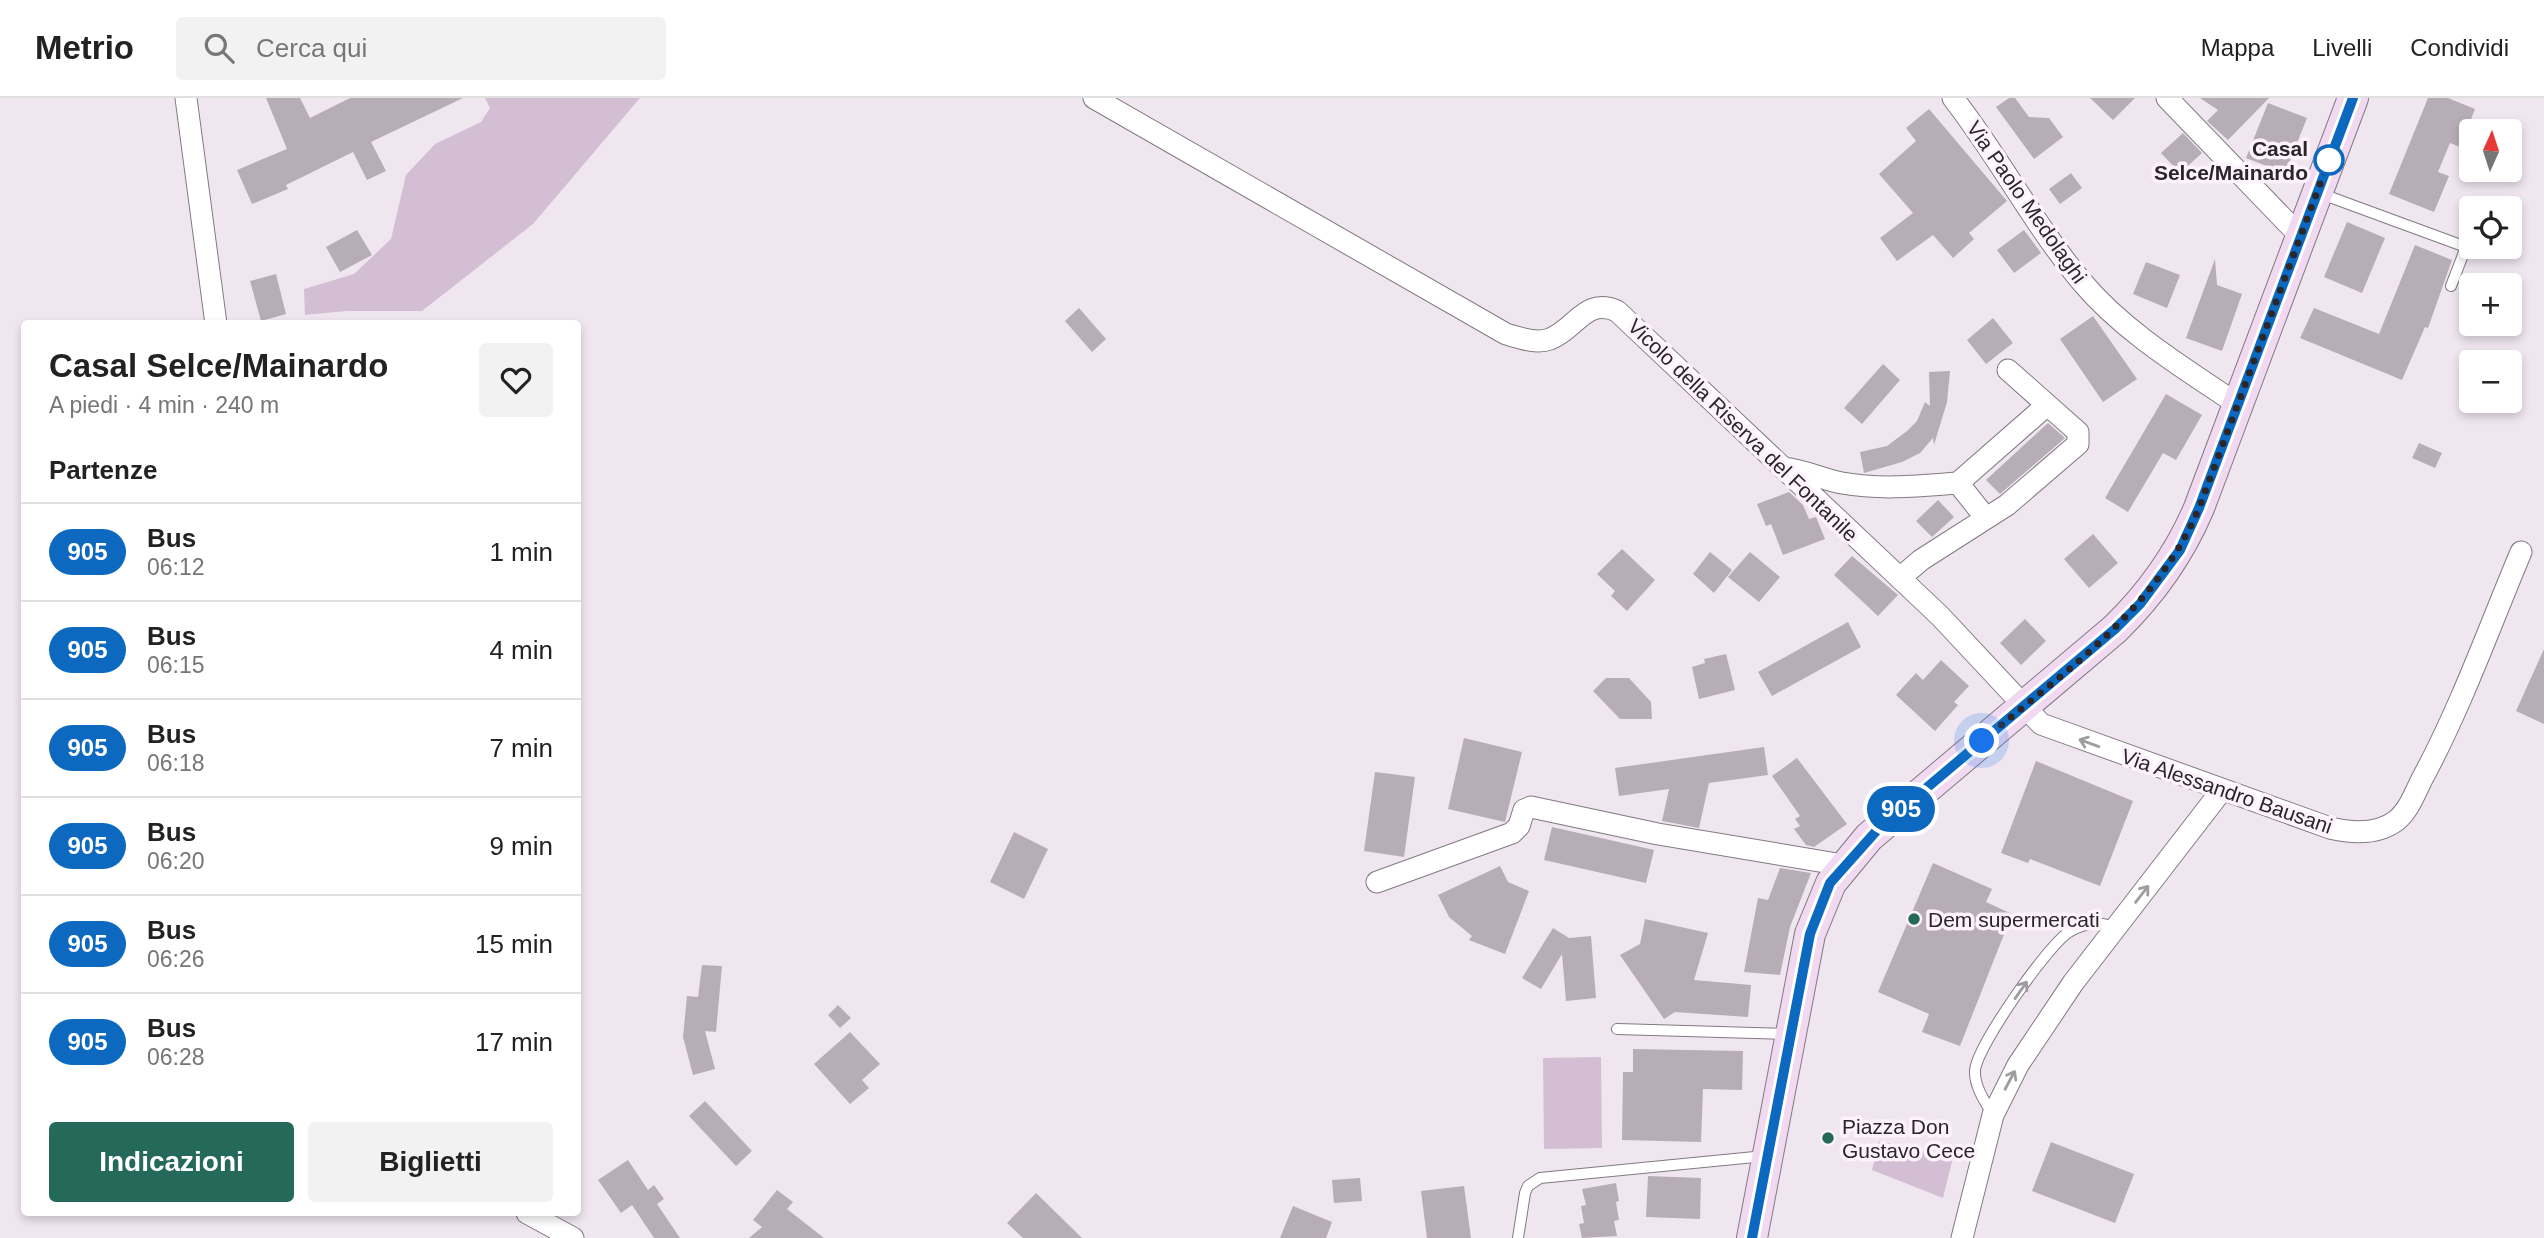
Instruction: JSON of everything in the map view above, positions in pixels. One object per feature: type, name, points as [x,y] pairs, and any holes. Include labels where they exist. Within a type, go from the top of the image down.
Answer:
[{"type":"main road","points":[[1752,1238],[1765,1156],[1815,918],[1830,883],[1843,865],[1879,828],[2115,629],[2161,578],[2193,521],[2353,98]]},
{"type":"street","points":[[186,98],[215,320]]},
{"type":"street","name":"Vicolo della Riserva del Fontanile","points":[[1094,98],[1502,333],[1529,340],[1548,340],[1587,310],[1598,307],[1617,311],[1951,627],[2023,706]]},
{"type":"street","name":"Via Paolo Medolaghi","points":[[1953,98],[1990,145],[2063,258],[2088,290],[2150,344],[2237,404]]},
{"type":"street","points":[[2166,98],[2300,236]]},
{"type":"street","points":[[1899,578],[1985,517],[2007,505],[2078,444],[2078,432],[2008,370]]},
{"type":"street","points":[[1783,468],[1807,470],[1839,482],[1888,488],[1958,483],[2047,405]]},
{"type":"street","points":[[1958,483],[1985,517]]},
{"type":"street","name":"Via Alessandro Bausani","points":[[2023,706],[2049,728],[2339,830],[2367,832],[2396,821],[2406,811],[2433,760],[2521,552]]},
{"type":"street","points":[[1962,1238],[1993,1115],[2039,1031],[2222,790]]},
{"type":"street","points":[[1377,882],[1512,833],[1519,826],[1524,810],[1531,807],[1658,834],[1843,865]]},
{"type":"street","points":[[533,1216],[573,1238]]},
{"type":"lane","points":[[2316,192],[2466,247],[2451,286]]},
{"type":"lane","points":[[1993,1115],[1978,1087],[1975,1071],[1991,1034],[2044,958],[2066,934],[2091,923],[2115,928]]},
{"type":"lane","points":[[1617,1029],[1791,1034]]},
{"type":"lane","points":[[1518,1238],[1525,1193],[1528,1186],[1540,1178],[1765,1156]]},
{"type":"shaded area","points":[[485,98],[640,98],[533,224],[422,311],[347,311],[305,315],[304,289],[354,274],[391,239],[406,175],[435,144],[481,122],[490,108]]},
{"type":"shaded area","points":[[1601,1057],[1602,1148],[1544,1149],[1543,1058]]},
{"type":"shaded area","points":[[1879,1141],[1953,1157],[1943,1198],[1872,1170]]},
{"type":"building","points":[[266,98],[300,98],[310,118],[350,98],[463,98],[371,142],[386,171],[367,180],[353,152],[286,185],[288,189],[252,204],[237,170],[287,149]]},
{"type":"building","points":[[2009,98],[2015,98],[2029,117],[2049,118],[2063,137],[2034,159],[1996,107]]},
{"type":"building","points":[[2090,98],[2135,98],[2113,120]]},
{"type":"building","points":[[2200,98],[2269,98],[2228,140],[2207,121],[2218,110]]},
{"type":"building","points":[[2428,98],[2448,98],[2475,109],[2471,119],[2459,119],[2459,147],[2450,143],[2438,172],[2449,176],[2434,212],[2389,194]]},
{"type":"building","points":[[2268,103],[2307,118],[2285,173],[2246,158]]},
{"type":"building","points":[[1929,109],[2007,201],[1969,233],[1974,239],[1953,258],[1933,235],[1897,261],[1880,238],[1913,213],[1879,174],[1916,141],[1906,128]]},
{"type":"building","points":[[2183,133],[2202,153],[2180,173],[2161,153]]},
{"type":"building","points":[[2071,173],[2082,188],[2060,204],[2049,189]]},
{"type":"building","points":[[2347,222],[2385,238],[2362,293],[2324,277]]},
{"type":"building","points":[[357,230],[372,255],[340,272],[326,247]]},
{"type":"building","points":[[2024,230],[2041,253],[2014,273],[1997,250]]},
{"type":"building","points":[[2415,245],[2452,260],[2428,328],[2425,327],[2402,380],[2300,338],[2314,308],[2379,334]]},
{"type":"building","points":[[2215,259],[2217,285],[2242,294],[2222,351],[2186,338]]},
{"type":"building","points":[[2146,262],[2180,275],[2167,308],[2133,294]]},
{"type":"building","points":[[276,274],[286,314],[261,320],[250,281]]},
{"type":"building","points":[[1079,308],[1106,339],[1092,352],[1065,321]]},
{"type":"building","points":[[2093,316],[2137,379],[2103,402],[2060,339]]},
{"type":"building","points":[[1993,318],[2013,343],[1986,364],[1967,340]]},
{"type":"building","points":[[1883,364],[1900,380],[1862,424],[1844,408]]},
{"type":"building","points":[[1950,371],[1947,402],[1934,445],[1933,438],[1920,453],[1902,462],[1864,473],[1860,452],[1887,446],[1907,431],[1917,421],[1925,402],[1930,406],[1929,372]]},
{"type":"building","points":[[2166,394],[2202,415],[2176,460],[2163,453],[2128,512],[2105,498]]},
{"type":"building","points":[[2048,423],[2065,438],[2000,494],[1986,480]]},
{"type":"building","points":[[2419,443],[2442,453],[2435,468],[2412,458]]},
{"type":"building","points":[[1789,492],[1803,505],[1809,519],[1816,517],[1825,539],[1783,555],[1771,524],[1766,526],[1757,504]]},
{"type":"building","points":[[1938,500],[1954,517],[1932,537],[1916,521]]},
{"type":"building","points":[[2093,534],[2118,563],[2089,588],[2064,559]]},
{"type":"building","points":[[1622,549],[1655,580],[1627,611],[1611,596],[1615,591],[1597,574]]},
{"type":"building","points":[[1710,552],[1732,570],[1714,593],[1693,574]]},
{"type":"building","points":[[1750,552],[1780,577],[1759,602],[1728,577]]},
{"type":"building","points":[[1852,556],[1898,595],[1878,616],[1834,575]]},
{"type":"building","points":[[2025,619],[2046,641],[2021,665],[2000,643]]},
{"type":"building","points":[[1848,622],[1861,647],[1772,696],[1758,672]]},
{"type":"building","points":[[2544,649],[2544,724],[2516,711]]},
{"type":"building","points":[[1726,654],[1735,690],[1699,699],[1692,667],[1705,663],[1704,659]]},
{"type":"building","points":[[1941,660],[1969,686],[1954,702],[1958,705],[1935,731],[1896,695],[1916,673],[1923,680]]},
{"type":"building","points":[[1606,678],[1629,678],[1651,702],[1652,719],[1620,719],[1593,691]]},
{"type":"building","points":[[1464,738],[1522,752],[1505,822],[1448,809]]},
{"type":"building","points":[[1764,747],[1768,775],[1709,783],[1699,828],[1662,821],[1669,789],[1619,796],[1615,768]]},
{"type":"building","points":[[1797,758],[1847,824],[1814,847],[1806,845],[1794,829],[1800,826],[1795,819],[1800,816],[1772,776]]},
{"type":"building","points":[[2036,761],[2133,801],[2100,886],[2030,859],[2028,863],[2001,853]]},
{"type":"building","points":[[1375,772],[1415,777],[1404,857],[1364,851]]},
{"type":"building","points":[[1552,827],[1654,850],[1646,883],[1544,860]]},
{"type":"building","points":[[1014,832],[1048,849],[1024,899],[990,882]]},
{"type":"building","points":[[1933,863],[1992,889],[1986,902],[2012,914],[1960,1046],[1922,1032],[1929,1014],[1878,992]]},
{"type":"building","points":[[1500,866],[1508,882],[1529,891],[1505,954],[1469,940],[1472,936],[1449,917],[1438,895]]},
{"type":"building","points":[[1780,868],[1811,873],[1790,927],[1780,975],[1744,972],[1758,898],[1768,900]]},
{"type":"building","points":[[1645,919],[1708,933],[1694,980],[1751,985],[1748,1017],[1675,1012],[1664,1019],[1620,955],[1640,944]]},
{"type":"building","points":[[1553,928],[1569,938],[1591,936],[1596,998],[1566,1001],[1562,954],[1541,989],[1522,978]]},
{"type":"building","points":[[702,965],[722,966],[716,1032],[705,1031],[715,1069],[693,1075],[683,1037],[687,996],[698,997]]},
{"type":"building","points":[[838,1005],[851,1018],[840,1028],[828,1015]]},
{"type":"building","points":[[850,1032],[880,1064],[862,1080],[869,1088],[850,1104],[814,1064]]},
{"type":"building","points":[[1633,1049],[1743,1051],[1742,1090],[1703,1089],[1701,1142],[1622,1140],[1623,1072],[1633,1072]]},
{"type":"building","points":[[705,1101],[752,1151],[736,1166],[689,1116]]},
{"type":"building","points":[[2051,1142],[2134,1174],[2115,1223],[2032,1191]]},
{"type":"building","points":[[628,1160],[648,1190],[654,1185],[664,1199],[657,1204],[680,1238],[654,1238],[632,1205],[621,1213],[598,1180]]},
{"type":"building","points":[[1648,1176],[1701,1178],[1700,1219],[1646,1217]]},
{"type":"building","points":[[1360,1178],[1362,1201],[1334,1203],[1332,1180]]},
{"type":"building","points":[[1616,1183],[1619,1220],[1614,1221],[1617,1236],[1582,1238],[1579,1224],[1584,1223],[1581,1206],[1586,1205],[1582,1189]]},
{"type":"building","points":[[1464,1186],[1471,1238],[1427,1238],[1421,1191]]},
{"type":"building","points":[[777,1190],[793,1202],[787,1209],[824,1238],[749,1238],[762,1227],[753,1220]]},
{"type":"building","points":[[1036,1193],[1082,1238],[1023,1238],[1007,1223]]},
{"type":"building","points":[[1293,1206],[1332,1222],[1326,1238],[1280,1238]]},
{"type":"bus line","name":"905","points":[[1752,1238],[1765,1156],[1810,934],[1830,883],[1851,856],[1879,828],[2115,629],[2140,604],[2171,564],[2199,508],[2353,98]]},
{"type":"place","name":"Casal Selce/Mainardo","points":[[2329,160]]},
{"type":"place","name":"Dem supermercati","points":[[1914,919]]},
{"type":"place","name":"Piazza Don Gustavo Cece","points":[[1828,1138]]},
{"type":"route","points":[[1982,741],[2115,629],[2151,591],[2180,550],[2199,508],[2329,160]]}]
